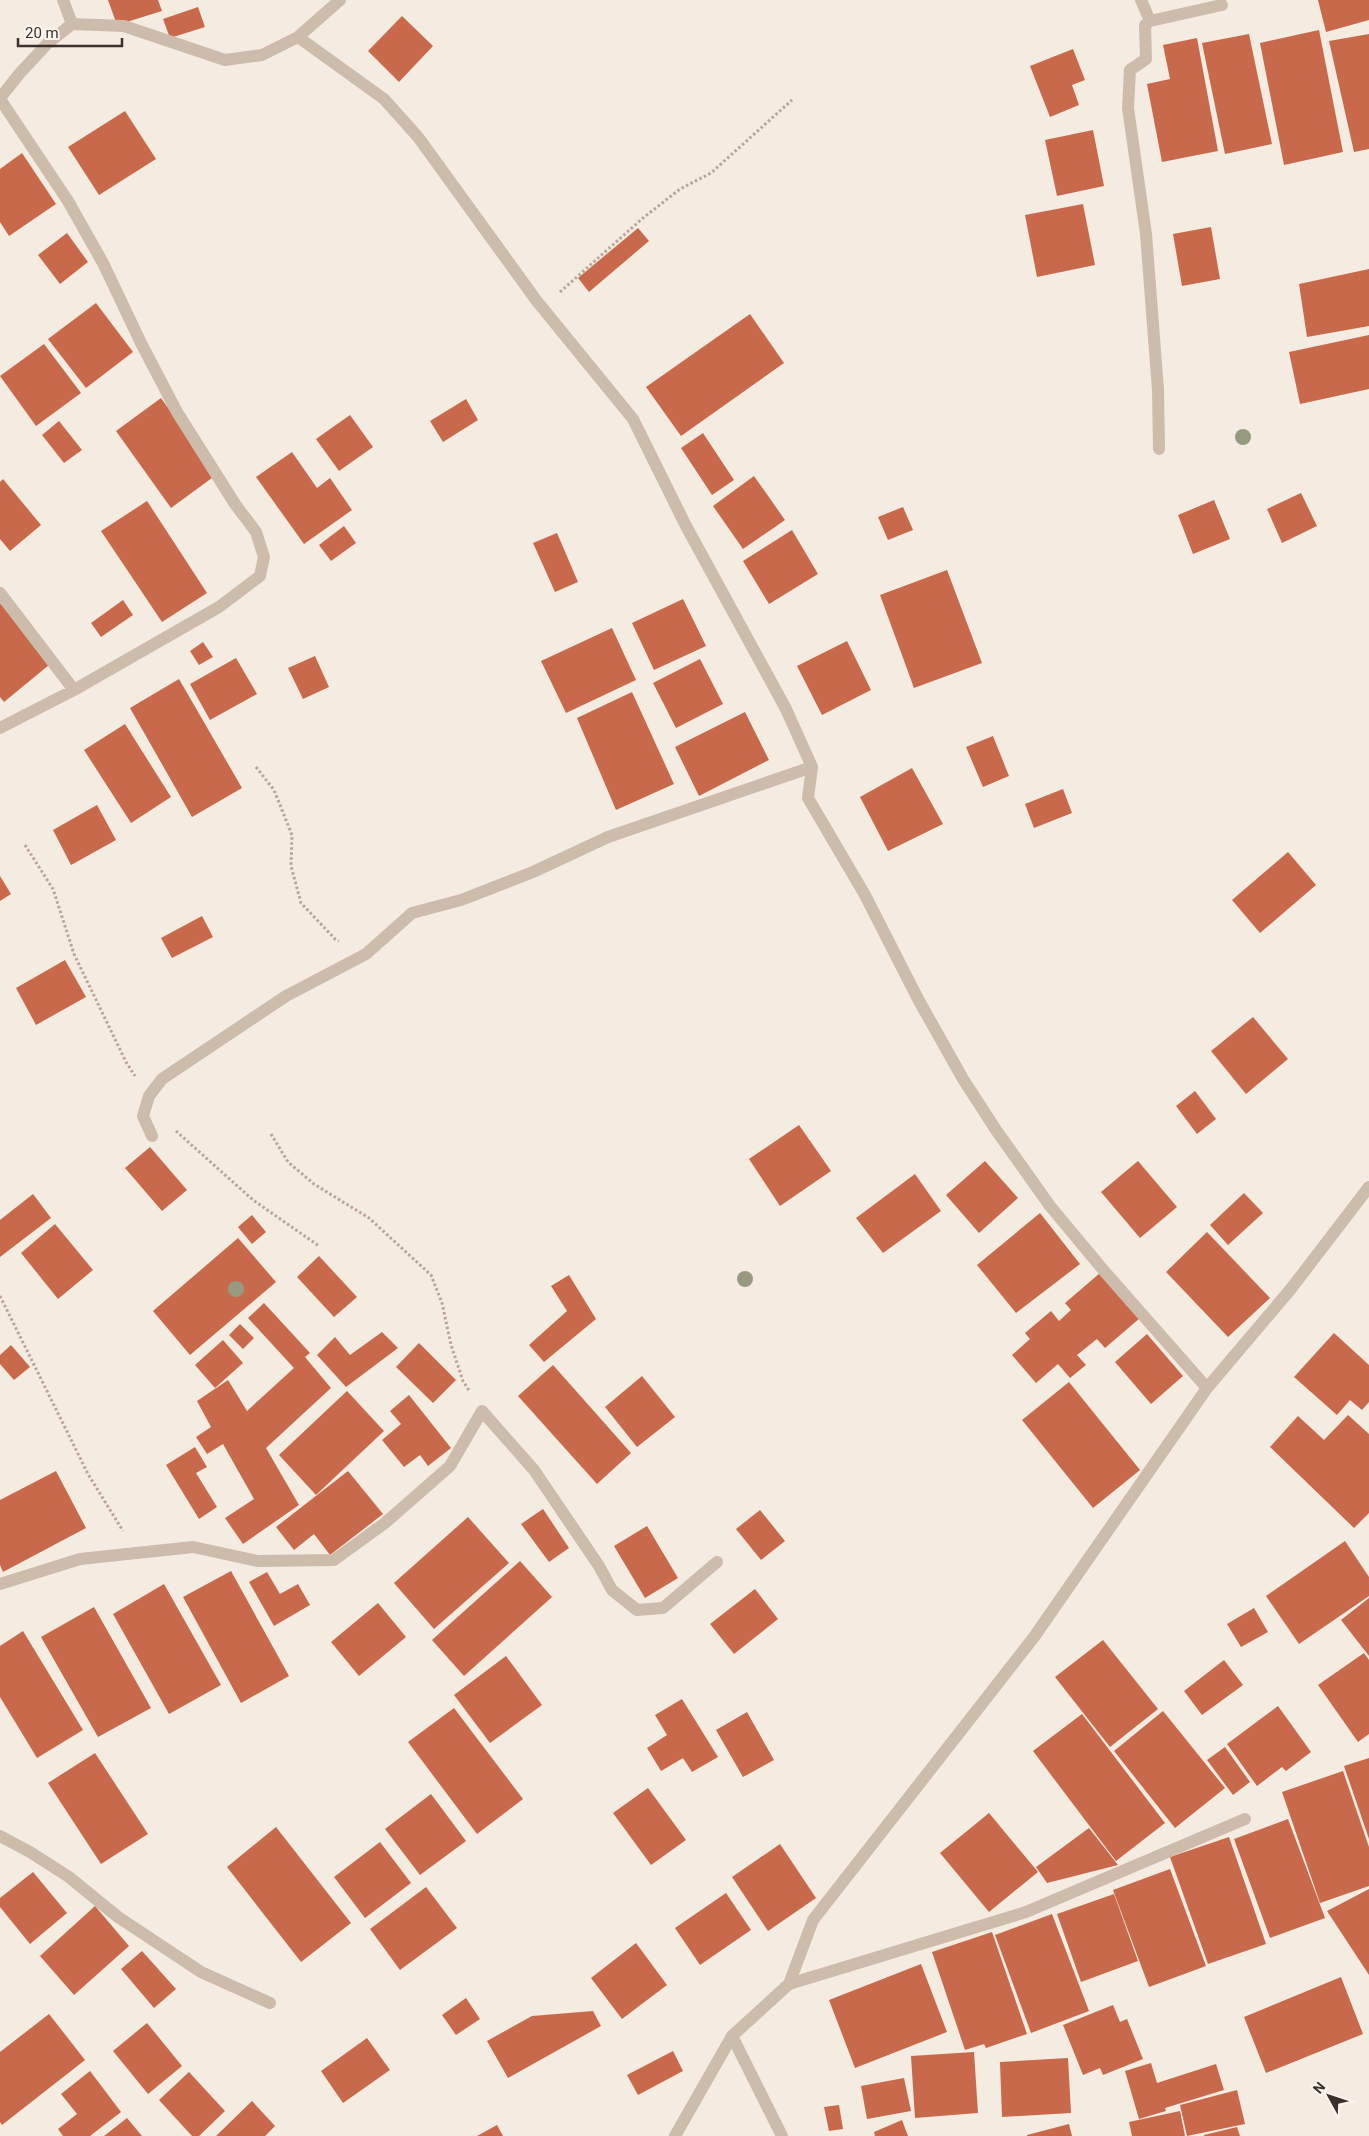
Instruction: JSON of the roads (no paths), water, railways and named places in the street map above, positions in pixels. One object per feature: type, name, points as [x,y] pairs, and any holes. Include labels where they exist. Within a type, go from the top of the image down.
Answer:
[{"type":"street","points":[[63,0],[72,24]]},
{"type":"street","points":[[0,728],[74,690],[219,607],[260,576],[264,556],[256,532],[235,504],[177,412],[141,343],[104,263],[72,209],[0,98],[48,43],[72,24],[124,26],[225,60],[262,55],[298,37],[340,0]]},
{"type":"street","points":[[1142,0],[1150,21]]},
{"type":"street","points":[[1159,450],[1158,390],[1146,234],[1128,108],[1130,70],[1146,59],[1144,25],[1150,21],[1222,5]]},
{"type":"street","points":[[298,37],[384,99],[407,124],[536,300],[633,419],[690,534],[786,709],[812,767],[808,798],[865,895],[918,999],[963,1079],[1018,1163],[1050,1206],[1207,1388]]},
{"type":"street","points":[[0,593],[74,690]]},
{"type":"street","points":[[152,1136],[143,1116],[148,1096],[162,1079],[286,996],[366,954],[412,913],[461,900],[533,872],[608,837],[812,767]]},
{"type":"street","points":[[789,1984],[813,1920],[1034,1637],[1207,1388],[1290,1290],[1369,1187]]},
{"type":"street","points":[[0,1584],[80,1560],[193,1546],[258,1561],[334,1560],[385,1523],[450,1466],[482,1412],[534,1470],[599,1566],[612,1590],[637,1610],[663,1608],[717,1562]]},
{"type":"street","points":[[675,2136],[732,2036],[789,1984],[1026,1912],[1245,1819]]},
{"type":"street","points":[[0,1836],[69,1876],[118,1916],[201,1972],[270,2003]]},
{"type":"street","points":[[732,2036],[782,2136]]}]
